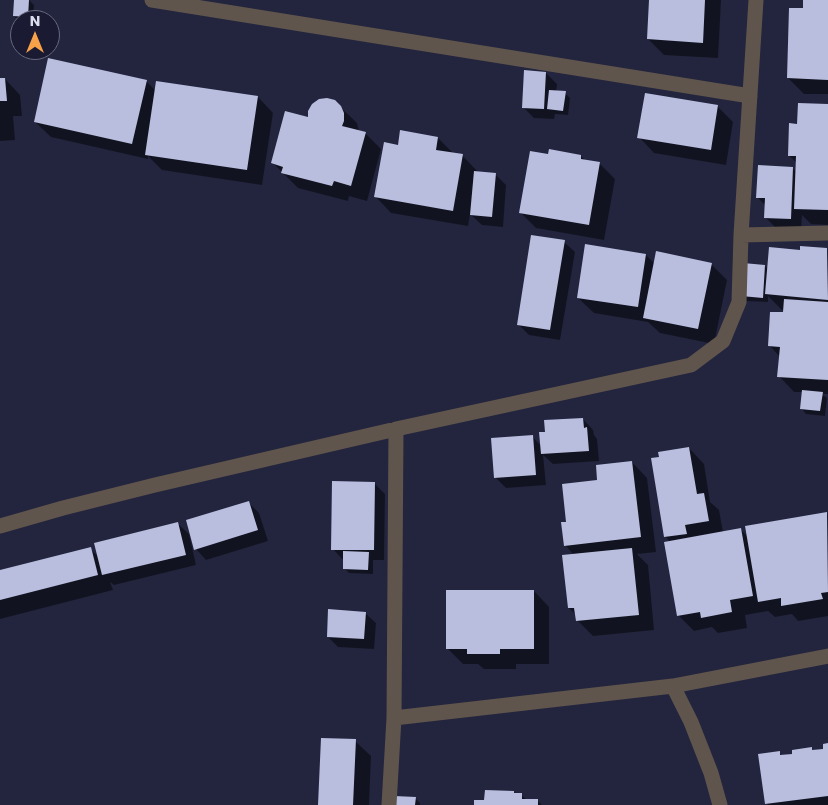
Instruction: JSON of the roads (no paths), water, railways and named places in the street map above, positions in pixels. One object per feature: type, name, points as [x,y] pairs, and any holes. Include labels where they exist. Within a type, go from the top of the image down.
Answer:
[{"type":"street","points":[[152,0],[750,96]]},
{"type":"street","points":[[0,526],[155,485],[396,429],[692,364],[723,342],[739,302],[741,235],[756,0]]},
{"type":"street","points":[[741,235],[828,233]]},
{"type":"street","points":[[390,805],[394,718],[396,429]]},
{"type":"street","points":[[394,718],[673,686],[828,656]]},
{"type":"street","points":[[673,686],[694,730],[711,773],[720,805]]}]
